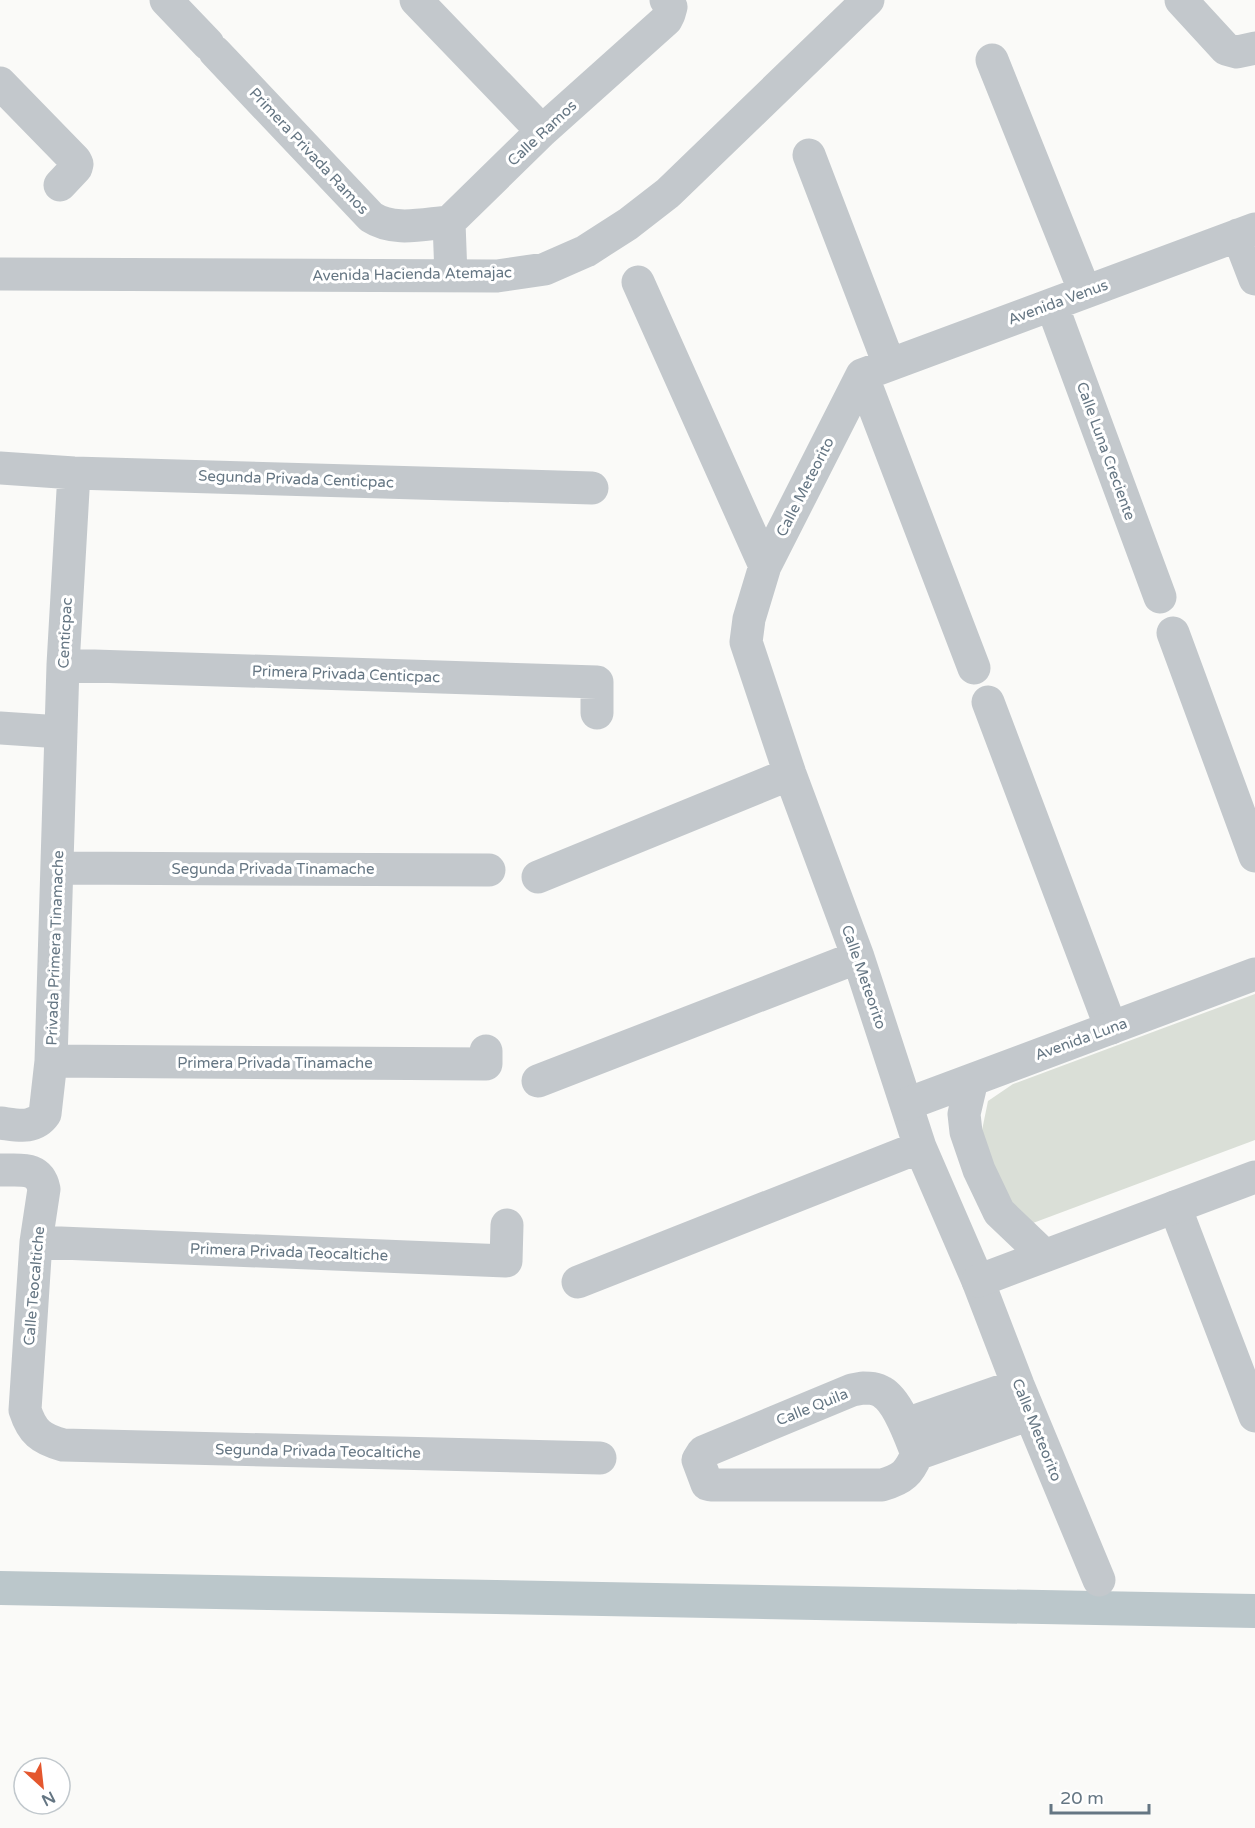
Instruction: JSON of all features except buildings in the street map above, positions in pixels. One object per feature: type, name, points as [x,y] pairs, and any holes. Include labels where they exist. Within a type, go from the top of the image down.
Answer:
[{"type":"street","name":"Primera Privada Ramos","points":[[166,0],[371,217],[392,226],[449,222]]},
{"type":"street","points":[[416,0],[542,132]]},
{"type":"street","name":"Avenida Hacienda Atemajac","points":[[0,274],[497,276],[545,269],[586,251],[628,224],[668,193],[868,0]]},
{"type":"street","points":[[1181,0],[1226,49],[1237,52],[1255,48]]},
{"type":"street","name":"Calle Ramos","points":[[449,222],[542,132],[666,20],[669,14],[669,4]]},
{"type":"street","points":[[992,60],[1085,292]]},
{"type":"street","points":[[0,83],[75,160],[76,168],[60,185]]},
{"type":"street","points":[[809,155],[876,370],[974,668]]},
{"type":"street","points":[[449,222],[451,276]]},
{"type":"street","points":[[1247,232],[1255,279]]},
{"type":"street","name":"Avenida Venus","points":[[876,370],[1247,232]]},
{"type":"street","points":[[638,282],[765,566]]},
{"type":"street","name":"Calle Luna Creciente","points":[[1052,305],[1160,597]]},
{"type":"street","name":"Calle Meteorito","points":[[876,370],[765,566],[749,619],[746,642],[790,774],[858,957],[920,1147],[978,1281],[1099,1580]]},
{"type":"street","name":"Segunda Privada Centicpac","points":[[0,468],[74,473],[592,488]]},
{"type":"street","name":"Centicpac","points":[[61,732],[74,473]]},
{"type":"street","points":[[1173,633],[1255,856]]},
{"type":"street","name":"Primera Privada Centicpac","points":[[63,665],[597,682],[597,713]]},
{"type":"street","points":[[988,702],[1111,1028]]},
{"type":"street","points":[[0,728],[61,732]]},
{"type":"street","name":"Privada Primera Tinamache","points":[[0,1124],[31,1125],[40,1121],[45,1114],[51,1061],[61,732]]},
{"type":"street","points":[[538,877],[790,774]]},
{"type":"street","name":"Segunda Privada Tinamache","points":[[58,867],[489,870]]},
{"type":"street","points":[[538,1081],[858,957]]},
{"type":"street","name":"Avenida Luna","points":[[907,1104],[1255,974]]},
{"type":"street","name":"Primera Privada Tinamache","points":[[51,1061],[486,1064],[486,1051]]},
{"type":"street","points":[[972,1080],[964,1114],[966,1132],[979,1170],[999,1212],[1045,1256]]},
{"type":"street","points":[[578,1282],[920,1147]]},
{"type":"street","name":"Calle Teocaltiche","points":[[0,1170],[29,1171],[39,1176],[44,1189],[36,1242],[25,1410],[29,1423],[38,1434]]},
{"type":"street","points":[[978,1281],[1255,1177]]},
{"type":"street","points":[[1175,1207],[1255,1416]]},
{"type":"street","name":"Primera Privada Teocaltiche","points":[[36,1242],[506,1261],[507,1225]]},
{"type":"street","name":"Calle Quila","points":[[863,1388],[873,1388],[888,1396],[911,1439],[910,1471],[882,1485],[711,1485],[706,1482],[698,1458],[703,1452],[852,1390],[863,1388]]},
{"type":"street","points":[[911,1439],[1024,1399]]},
{"type":"street","name":"Segunda Privada Teocaltiche","points":[[38,1434],[50,1441],[63,1444],[600,1458]]},
{"type":"shaded area","points":[[1255,994],[1255,1140],[1033,1223],[1007,1202],[980,1140],[988,1101],[1013,1084]]},
{"type":"waterway","points":[[0,1588],[1255,1611]]}]
